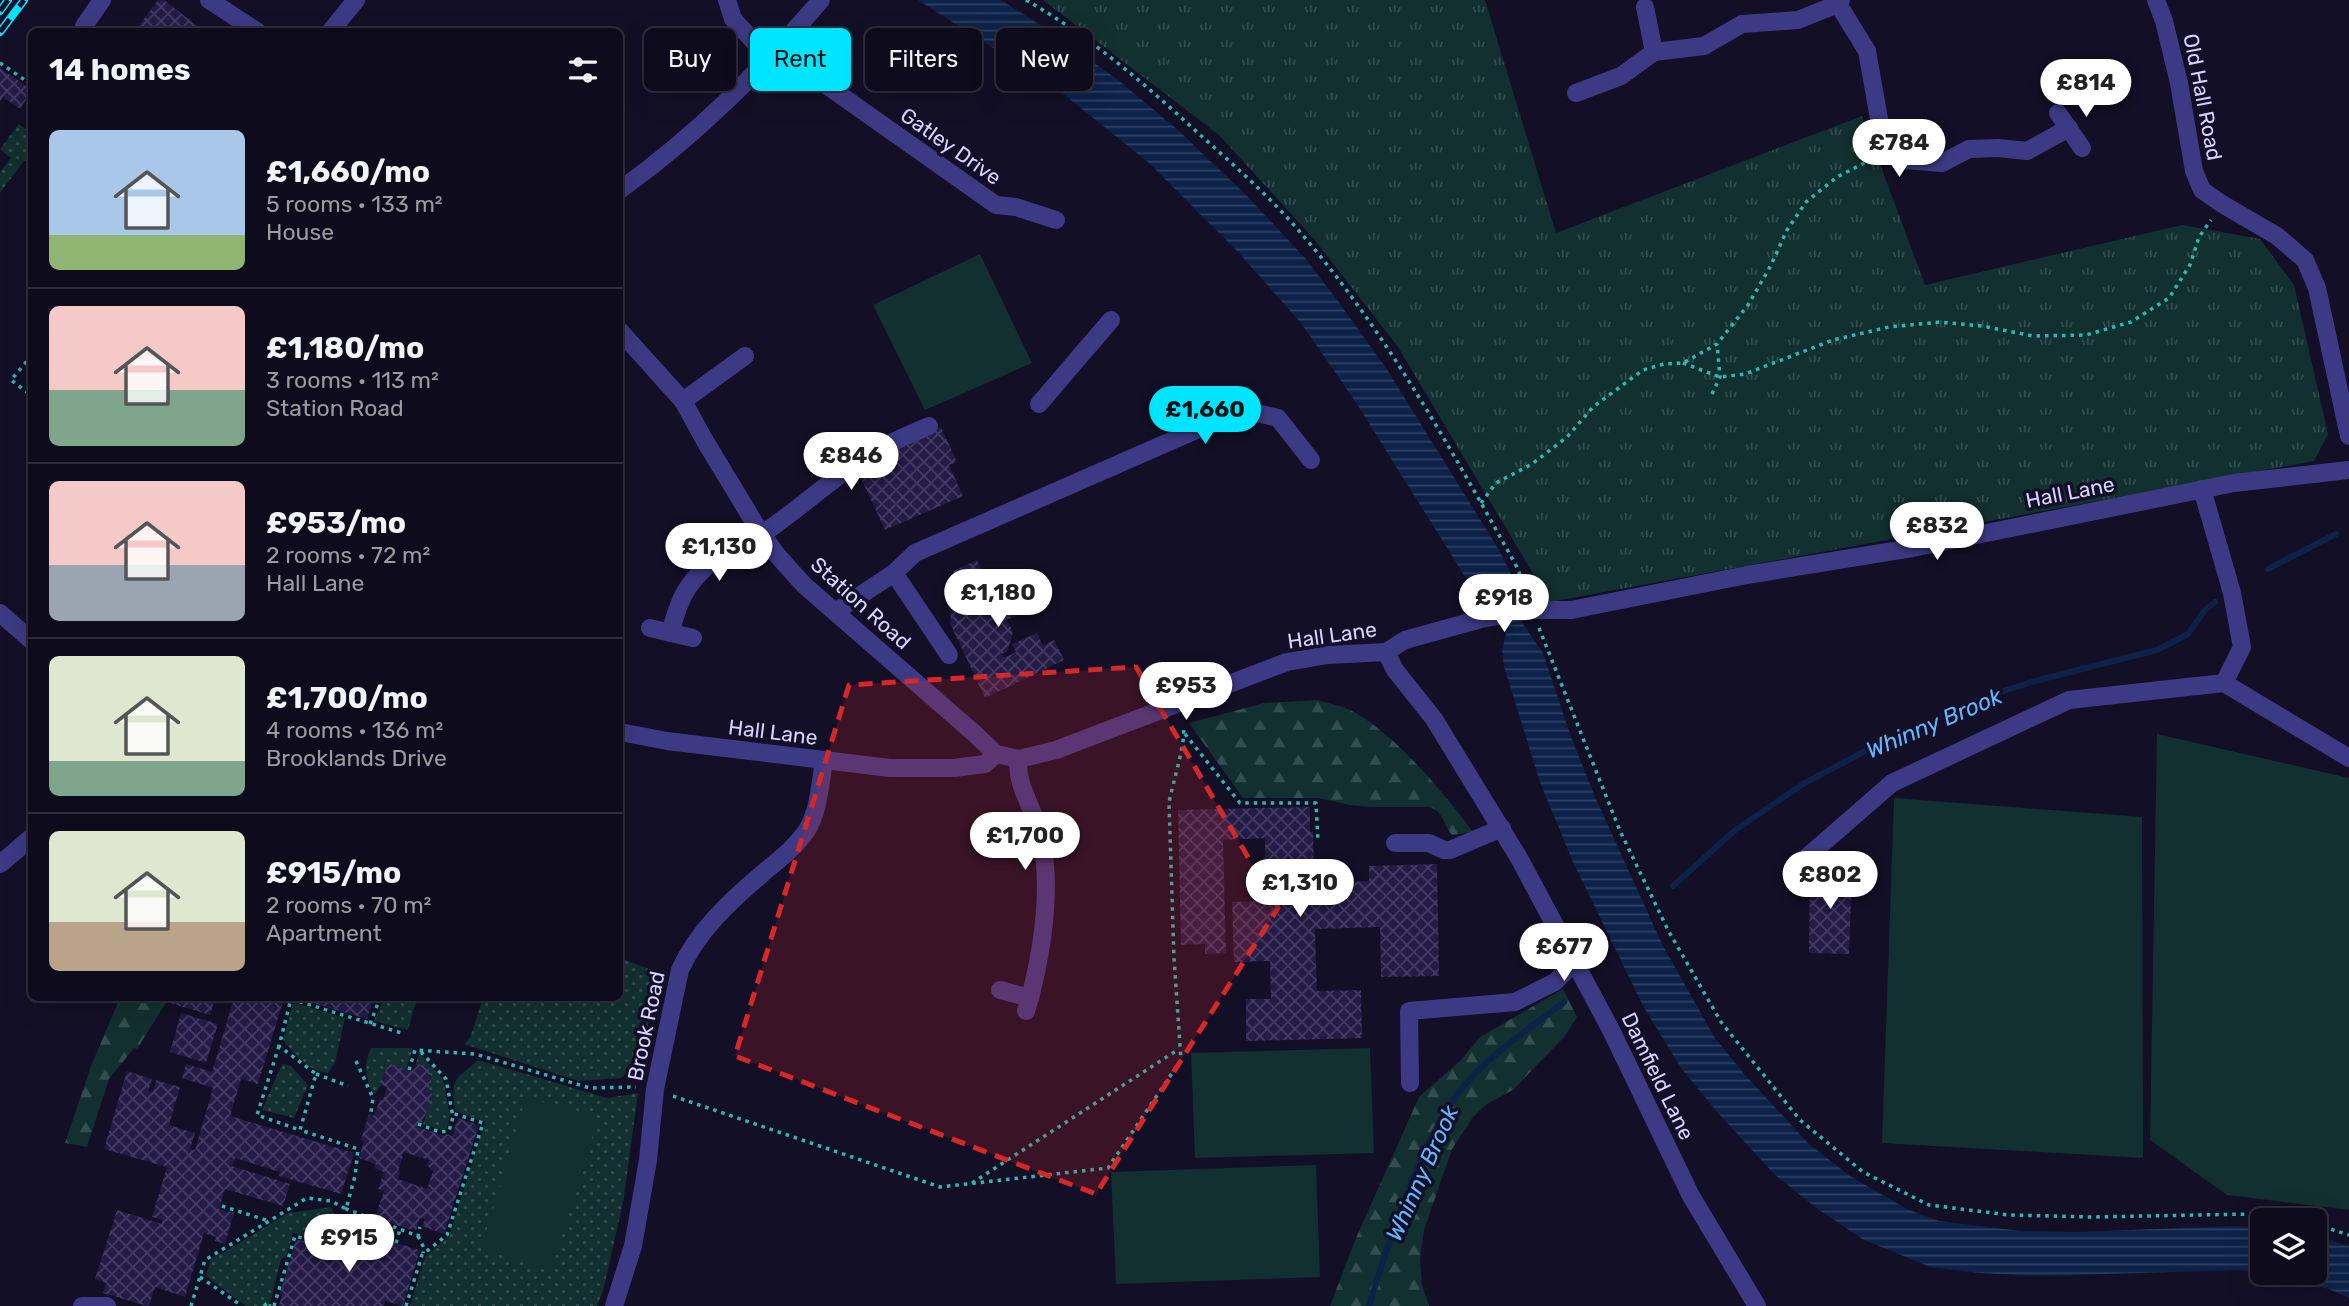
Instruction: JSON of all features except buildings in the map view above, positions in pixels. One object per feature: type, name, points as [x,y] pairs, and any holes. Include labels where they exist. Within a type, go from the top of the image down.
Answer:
[{"type":"street","points":[[84,28],[102,0]]},
{"type":"street","points":[[209,0],[247,28]]},
{"type":"street","points":[[333,28],[356,0]]},
{"type":"street","name":"Gatley Drive","points":[[726,0],[733,19],[750,34]]},
{"type":"street","points":[[797,28],[821,0]]},
{"type":"street","name":"Old Hall Road","points":[[2156,0],[2164,21],[2179,83],[2194,171],[2202,190],[2222,205],[2277,236],[2305,260],[2317,288],[2349,436]]},
{"type":"street","points":[[1576,93],[1621,76],[1654,52],[1704,46],[1742,24],[1798,20],[1840,2],[1867,51],[1881,130],[1904,160],[1942,163],[1969,149],[2027,150],[2068,128]]},
{"type":"street","points":[[1646,7],[1654,52]]},
{"type":"street","points":[[623,188],[699,129],[750,80]]},
{"type":"street","name":"Gatley Drive","points":[[827,91],[996,205],[1016,207],[1056,220]]},
{"type":"street","points":[[2058,113],[2082,148]]},
{"type":"street","points":[[1039,404],[1111,320]]},
{"type":"street","name":"Station Road","points":[[623,334],[683,401],[759,531],[777,555],[804,584],[996,754]]},
{"type":"street","points":[[683,401],[745,356]]},
{"type":"street","points":[[835,612],[894,573],[915,553],[1226,417],[1253,412],[1278,418],[1311,460]]},
{"type":"street","points":[[670,633],[680,602],[702,571],[759,531],[797,511],[867,456],[929,426]]},
{"type":"street","name":"Hall Lane","points":[[623,733],[667,741],[890,768],[929,769],[985,764],[996,754],[1019,759],[1056,750],[1287,662],[1328,655],[1386,652],[1405,640],[1481,619],[1526,611],[1571,610],[1747,575],[1912,548],[2234,483],[2349,470]]},
{"type":"street","points":[[2202,489],[2232,593],[2242,647],[2224,683]]},
{"type":"street","points":[[894,573],[950,655]]},
{"type":"street","points":[[0,613],[28,637]]},
{"type":"street","points":[[650,628],[693,638]]},
{"type":"street","name":"Damfield Lane","points":[[1386,652],[1395,670],[1434,719],[1502,828],[1611,1030],[1691,1196],[1757,1306]]},
{"type":"street","points":[[1792,870],[1892,783],[2069,700],[2224,683],[2349,758]]},
{"type":"street","points":[[1000,990],[1028,1005],[1042,941],[1045,876],[1041,837],[1017,772],[1019,759]]},
{"type":"street","name":"Brook Road","points":[[614,1306],[633,1246],[648,1160],[655,1089],[680,970],[687,953],[709,925],[795,846],[808,828],[816,811],[824,761]]},
{"type":"street","points":[[1395,843],[1429,843],[1450,850],[1502,828]]},
{"type":"street","points":[[0,864],[28,840]]},
{"type":"street","points":[[1410,1083],[1409,1011],[1515,1002],[1555,982],[1575,962]]},
{"type":"street","points":[[82,1306],[107,1306]]},
{"type":"path","points":[[1026,0],[1052,15],[1144,84],[1292,223],[1341,284],[1423,403],[1518,569],[1526,611],[1620,831],[1668,930],[1721,1022],[1800,1120],[1863,1172],[1929,1205],[2009,1215],[2092,1217],[2250,1214]]},
{"type":"path","points":[[0,64],[28,82]]},
{"type":"path","points":[[1683,363],[1717,344],[1748,305],[1787,230],[1806,202],[1836,177],[1894,148]]},
{"type":"path","points":[[1481,503],[1496,483],[1532,464],[1567,438],[1593,408],[1643,370],[1664,364],[1683,363],[1720,377],[1745,374],[1833,340],[1889,327],[1940,322],[1982,326],[2033,336],[2086,335],[2131,322],[2169,298],[2190,265],[2199,236],[2222,205]]},
{"type":"path","points":[[1712,394],[1720,377],[1717,344]]},
{"type":"path","points":[[28,360],[11,380],[28,393]]},
{"type":"path","points":[[1182,726],[1185,734],[1240,803],[1316,803],[1318,841]]},
{"type":"path","points":[[409,1070],[415,1050],[475,1054],[590,1088],[655,1089],[940,1187],[1108,1168],[1181,1060],[1169,803],[1185,734]]},
{"type":"path","points":[[290,1001],[257,1115],[358,1149],[355,1176],[335,1242]]},
{"type":"path","points":[[297,1001],[405,1034]]},
{"type":"path","points":[[370,1024],[379,1001]]},
{"type":"path","points":[[279,1046],[316,1074],[348,1086]]},
{"type":"path","points":[[972,1183],[1180,1049]]},
{"type":"path","points":[[418,1125],[440,1132],[449,1131],[452,1113],[446,1079],[420,1051]]},
{"type":"path","points":[[356,1061],[373,1098],[371,1112]]},
{"type":"path","points":[[300,1130],[316,1074]]},
{"type":"path","points":[[422,1255],[447,1235],[483,1123],[452,1113]]},
{"type":"path","points":[[191,1306],[205,1260],[307,1198],[331,1201],[418,1236]]},
{"type":"path","points":[[222,1206],[269,1221]]},
{"type":"path","points":[[405,1306],[424,1248],[418,1236],[420,1227]]},
{"type":"path","points":[[2327,1228],[2349,1235]]},
{"type":"path","points":[[396,1243],[400,1229]]},
{"type":"path","points":[[264,1306],[268,1302],[272,1306],[295,1236],[327,1245],[331,1233],[337,1235]]},
{"type":"path","points":[[200,1277],[242,1306]]},
{"type":"highlighted area","points":[[1136,667],[1278,908],[1096,1194],[735,1056],[849,685]]},
{"type":"green space","points":[[1043,0],[1485,0],[1556,233],[1862,116],[1925,285],[2182,225],[2260,239],[2294,285],[2328,434],[2314,461],[1550,602],[1398,347],[1314,239],[1219,135],[1093,38],[1093,28],[1080,28]]},
{"type":"green space","points":[[19,124],[28,131],[28,161],[24,161],[0,193],[0,172],[11,158],[0,149]]},
{"type":"green space","points":[[980,254],[1032,363],[925,410],[873,305]]},
{"type":"green space","points":[[1318,700],[1350,710],[1387,735],[1434,783],[1473,832],[1452,835],[1438,812],[1429,807],[1371,807],[1318,798],[1243,798],[1189,723],[1264,703]]},
{"type":"green space","points":[[2157,734],[2349,778],[2349,1210],[2227,1195],[2150,1140]]},
{"type":"green space","points":[[1894,798],[2142,817],[2143,1158],[1882,1143]]},
{"type":"green space","points":[[623,959],[665,975],[648,1025],[642,1066],[620,1078],[579,1081],[464,1044],[470,1038],[482,1001],[623,1001]]},
{"type":"green space","points":[[1563,989],[1577,1017],[1564,1037],[1513,1090],[1487,1104],[1473,1117],[1452,1149],[1424,1230],[1420,1259],[1422,1285],[1429,1306],[1330,1306],[1356,1238],[1419,1097],[1461,1060],[1480,1037]]},
{"type":"green space","points":[[119,1001],[167,1001],[137,1049],[134,1048],[109,1079],[87,1147],[65,1143],[91,1066]]},
{"type":"green space","points":[[383,1001],[416,1001],[408,1030],[374,1021]]},
{"type":"green space","points":[[295,1003],[345,1018],[335,1063],[328,1073],[302,1061],[283,1039]]},
{"type":"green space","points":[[371,1048],[413,1048],[406,1069],[388,1064],[376,1093],[373,1093],[366,1071]]},
{"type":"green space","points":[[1370,1048],[1374,1153],[1195,1158],[1191,1053]]},
{"type":"green space","points":[[419,1053],[443,1079],[450,1115],[447,1128],[442,1130],[423,1124],[433,1095],[429,1090],[432,1078],[427,1067],[419,1064],[415,1067]]},
{"type":"green space","points":[[478,1060],[607,1098],[638,1093],[623,1203],[603,1291],[597,1306],[410,1306],[425,1257],[449,1236],[485,1122],[455,1111],[456,1081]]},
{"type":"green space","points":[[282,1064],[291,1066],[308,1085],[294,1118],[262,1110]]},
{"type":"green space","points":[[526,1097],[598,1118],[551,1271],[481,1249]]},
{"type":"green space","points":[[1316,1165],[1320,1277],[1116,1284],[1111,1172]]},
{"type":"green space","points":[[331,1207],[334,1213],[327,1241],[293,1233],[286,1257],[281,1259],[271,1300],[267,1306],[246,1306],[206,1276],[211,1258],[288,1213]]},
{"type":"green space","points":[[353,1216],[396,1231],[393,1240],[367,1233],[364,1240],[355,1244],[346,1241],[342,1234],[346,1219]]},
{"type":"water","points":[[918,0],[1001,0],[1045,28],[996,28],[996,50],[982,41],[982,28],[962,28]]},
{"type":"water","points":[[1093,62],[1178,130],[1248,197],[1305,258],[1388,371],[1499,550],[1514,580],[1515,598],[1523,624],[1543,653],[1571,737],[1596,799],[1663,946],[1715,1038],[1808,1143],[1850,1176],[1907,1209],[1939,1221],[2021,1231],[2250,1227],[2250,1271],[2040,1276],[1930,1267],[1862,1239],[1815,1207],[1774,1174],[1681,1068],[1643,1006],[1572,860],[1540,782],[1504,667],[1502,650],[1506,634],[1493,599],[1469,583],[1355,401],[1301,323],[1238,252],[1149,163],[1059,91],[1093,91]]},
{"type":"water","points":[[2327,1240],[2349,1246],[2349,1298],[2315,1285],[2327,1285]]},
{"type":"waterway","name":"Whinny Brook","points":[[2268,569],[2336,534]]},
{"type":"waterway","name":"Whinny Brook","points":[[1673,886],[1734,831],[1803,784],[1869,749],[1982,698],[2035,681],[2157,650],[2188,634],[2205,610],[2215,602]]},
{"type":"waterway","name":"Whinny Brook","points":[[1369,1306],[1410,1185],[1423,1154],[1454,1099],[1493,1056],[1564,1002]]},
{"type":"railway","points":[[0,11],[8,0]]},
{"type":"railway","points":[[0,32],[24,0]]}]
